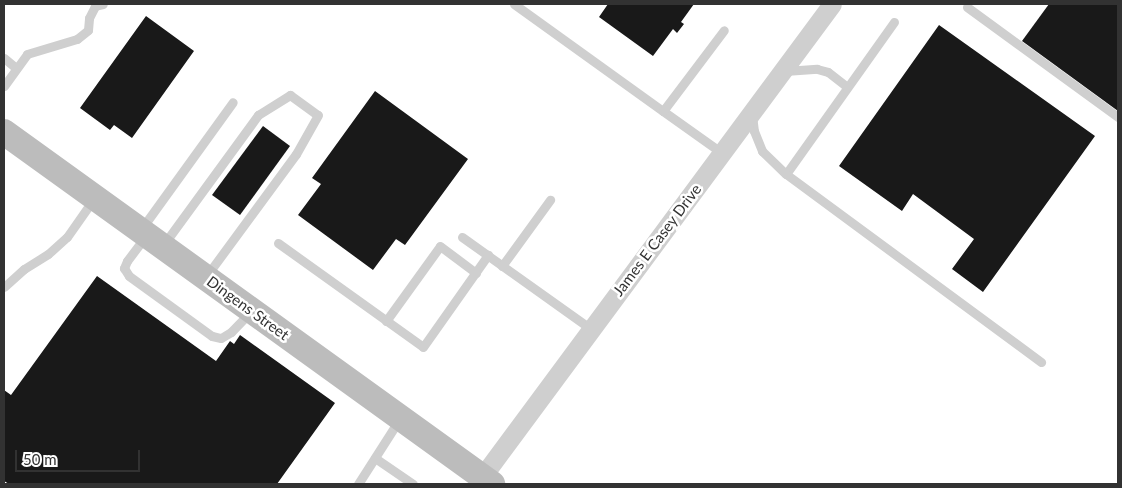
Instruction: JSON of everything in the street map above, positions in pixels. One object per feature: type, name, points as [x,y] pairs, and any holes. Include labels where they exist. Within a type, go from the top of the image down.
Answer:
[{"type":"street","name":"James E Casey Drive","points":[[487,480],[591,329],[832,4]]},
{"type":"street","name":"Dingens Street","points":[[4,132],[487,480]]},
{"type":"lane","points":[[4,86],[27,54],[77,39],[88,30],[89,18],[95,6],[103,4]]},
{"type":"lane","points":[[514,4],[722,153]]},
{"type":"lane","points":[[967,5],[1118,116]]},
{"type":"lane","points":[[786,174],[894,22]]},
{"type":"lane","points":[[662,111],[724,30]]},
{"type":"lane","points":[[4,58],[16,68]]},
{"type":"lane","points":[[782,72],[817,68],[828,72],[847,87]]},
{"type":"lane","points":[[206,278],[296,154],[318,115],[290,95],[258,115],[127,261],[124,268],[129,276],[212,336],[221,338],[231,332],[252,310]]},
{"type":"lane","points":[[149,237],[233,102]]},
{"type":"lane","points":[[752,112],[754,131],[762,151],[786,174],[1040,362]]},
{"type":"lane","points":[[4,287],[24,269],[48,254],[67,237],[95,197]]},
{"type":"lane","points":[[502,266],[550,200]]},
{"type":"lane","points":[[462,237],[591,329]]},
{"type":"lane","points":[[278,243],[423,347],[488,256]]},
{"type":"lane","points":[[386,321],[440,246],[476,273]]},
{"type":"lane","points":[[358,484],[400,418]]},
{"type":"lane","points":[[375,458],[413,484]]},
{"type":"building","points":[[608,4],[694,4],[681,22],[684,24],[677,33],[673,29],[653,56],[599,17]]},
{"type":"building","points":[[1049,4],[1118,4],[1118,111],[1022,41]]},
{"type":"building","points":[[146,16],[194,51],[132,138],[114,125],[110,130],[80,108]]},
{"type":"building","points":[[939,25],[1095,136],[983,292],[952,269],[974,239],[913,194],[902,211],[839,166]]},
{"type":"building","points":[[375,91],[468,159],[405,245],[396,239],[373,270],[298,215],[321,184],[312,178]]},
{"type":"building","points":[[263,126],[290,146],[240,215],[212,195]]},
{"type":"building","points":[[97,276],[216,361],[230,341],[234,344],[240,335],[335,403],[277,484],[9,484],[4,481],[4,390],[11,395]]}]
